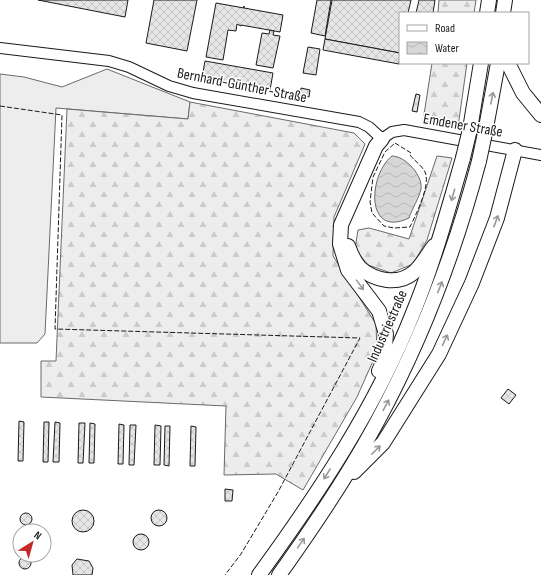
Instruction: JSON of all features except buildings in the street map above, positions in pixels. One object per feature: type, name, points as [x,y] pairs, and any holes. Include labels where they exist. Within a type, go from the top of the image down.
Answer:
[{"type":"highway","points":[[487,12],[489,0]]},
{"type":"highway","points":[[503,12],[504,0]]},
{"type":"highway","name":"Industriestraße","points":[[259,575],[292,529],[355,429],[390,366],[413,314],[441,236],[463,158],[470,130],[481,64]]},
{"type":"highway","points":[[279,575],[338,487],[384,410],[428,317],[463,222],[479,161],[498,64]]},
{"type":"highway","points":[[508,64],[523,93],[541,114]]},
{"type":"highway","points":[[355,429],[384,360],[386,334],[379,312],[348,270],[340,244],[341,225],[354,199],[376,146],[382,139]]},
{"type":"highway","points":[[338,487],[383,443],[438,354],[472,283],[497,218],[515,150]]},
{"type":"highway","points":[[354,199],[347,246],[353,258],[360,267],[376,279],[397,281],[413,273],[441,236]]},
{"type":"street","name":"Bernhard-Günther-Straße","points":[[0,48],[109,61],[130,67],[169,86],[193,93],[359,122],[369,127],[382,139]]},
{"type":"street","name":"Emdener Straße","points":[[382,139],[392,132],[404,130],[541,155]]},
{"type":"shaded area","points":[[107,69],[190,102],[188,119],[56,108],[45,334],[37,343],[0,343],[0,74],[24,77],[62,87]]},
{"type":"green space","points":[[439,0],[476,0],[474,12],[438,12]]},
{"type":"green space","points":[[432,64],[467,64],[458,127],[423,121]]},
{"type":"green space","points":[[190,102],[354,133],[365,144],[334,217],[333,256],[376,324],[377,352],[357,397],[303,490],[276,474],[224,475],[226,406],[41,397],[41,361],[56,361],[67,109],[188,119]]},
{"type":"green space","points":[[437,156],[452,158],[427,240],[413,264],[391,273],[368,265],[355,249],[358,230],[369,228],[409,239]]},
{"type":"water","points":[[392,156],[402,159],[412,167],[421,184],[420,192],[409,218],[395,222],[384,220],[378,213],[375,202],[375,190],[378,177],[384,165]]},
{"type":"fence","points":[[0,106],[62,115],[55,329],[360,338],[278,492],[241,554],[225,575]]},
{"type":"fence","points":[[395,143],[411,153],[410,155],[425,172],[426,184],[422,200],[410,227],[394,228],[384,226],[372,213],[370,202],[373,177],[385,152],[395,143]]}]
